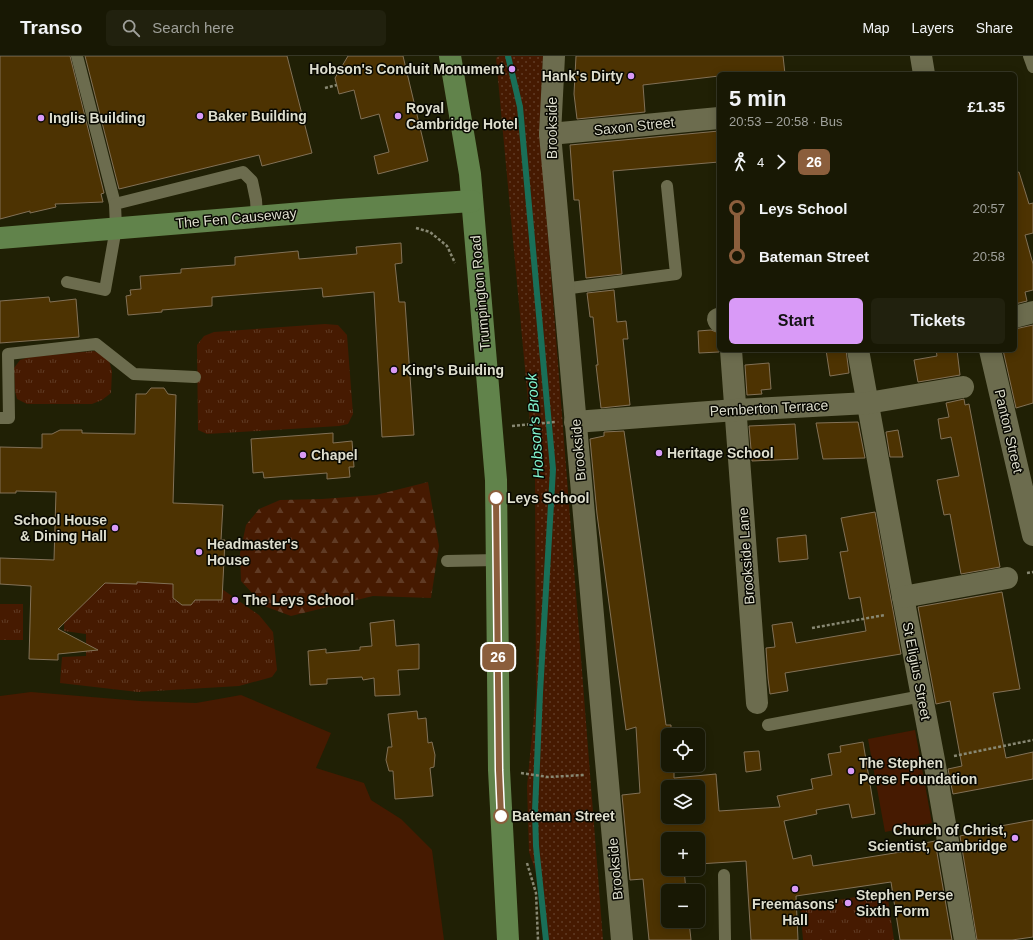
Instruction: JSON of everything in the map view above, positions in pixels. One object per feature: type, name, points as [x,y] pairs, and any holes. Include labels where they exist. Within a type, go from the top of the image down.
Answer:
[{"type":"main road","name":"Trumpington Road","points":[[450,56],[470,174],[496,480],[499,770],[508,940]]},
{"type":"main road","name":"The Fen Causeway","points":[[0,238],[257,216],[472,201]]},
{"type":"street","name":"Brookside","points":[[554,56],[550,134],[563,289],[566,422],[606,774],[622,940]]},
{"type":"street","points":[[921,56],[924,72]]},
{"type":"street","name":"Saxon Street","points":[[550,134],[717,118]]},
{"type":"street","points":[[1017,317],[1033,312]]},
{"type":"street","name":"Brookside Lane","points":[[731,352],[757,703]]},
{"type":"street","name":"St Eligius Street","points":[[858,352],[934,760],[965,940]]},
{"type":"street","name":"Panton Street","points":[[990,352],[1033,535]]},
{"type":"street","name":"Pemberton Terrace","points":[[566,422],[736,410],[868,403],[963,387]]},
{"type":"street","points":[[904,604],[1007,578]]},
{"type":"lane","points":[[67,282],[105,290],[116,228],[115,204],[77,56]]},
{"type":"lane","points":[[1029,56],[1033,67]]},
{"type":"lane","points":[[115,204],[243,172],[252,181],[256,200],[257,216]]},
{"type":"lane","points":[[563,289],[676,274],[667,186]]},
{"type":"lane","points":[[0,418],[9,418],[8,354],[96,344],[134,374],[195,377]]},
{"type":"lane","points":[[447,561],[497,560]]},
{"type":"lane","points":[[768,725],[922,696]]},
{"type":"lane","points":[[724,875],[725,940]]},
{"type":"path","points":[[325,88],[337,85]]},
{"type":"path","points":[[535,424],[566,422]]},
{"type":"path","points":[[812,628],[904,604]]},
{"type":"path","points":[[934,760],[1033,740]]},
{"type":"path","points":[[527,774],[548,777],[606,774]]},
{"type":"green space","points":[[499,56],[543,56],[540,133],[603,940],[548,940],[542,890],[529,852],[527,786],[536,695],[535,476],[496,58]]},
{"type":"green space","points":[[325,324],[338,325],[347,335],[353,414],[348,424],[339,426],[207,434],[198,430],[197,345],[204,336],[214,332]]},
{"type":"green space","points":[[94,351],[108,357],[112,371],[111,393],[102,400],[92,404],[27,404],[17,399],[15,391],[14,368],[20,360],[29,357]]},
{"type":"green space","points":[[428,482],[439,546],[431,598],[373,596],[291,616],[264,606],[241,581],[240,553],[246,525],[259,509],[280,500],[376,495]]},
{"type":"green space","points":[[174,563],[173,598],[182,605],[195,600],[222,600],[222,589],[259,615],[273,632],[277,670],[272,677],[239,686],[138,692],[60,683],[62,657],[86,656],[86,634],[64,631],[65,595],[84,582],[137,582]]},
{"type":"green space","points":[[0,604],[23,604],[23,640],[0,640]]},
{"type":"green space","points":[[31,692],[140,701],[196,703],[241,695],[331,733],[316,768],[364,783],[371,800],[401,819],[432,850],[444,940],[0,940],[0,696]]},
{"type":"green space","points":[[915,730],[932,823],[885,832],[868,739]]},
{"type":"green space","points":[[887,892],[894,940],[803,940],[800,906]]},
{"type":"building","name":"Inglis Building","points":[[0,56],[70,56],[104,193],[101,194],[103,202],[55,204],[56,207],[30,213],[30,211],[0,219]]},
{"type":"building","points":[[85,56],[287,56],[312,153],[262,166],[259,155],[119,189]]},
{"type":"building","name":"Royal Cambridge Hotel","points":[[348,56],[403,56],[428,161],[378,174],[374,156],[389,152],[379,114],[361,119],[354,90],[339,94],[335,78]]},
{"type":"building","points":[[576,56],[783,56],[785,72],[717,72],[717,76],[643,85],[645,112],[577,119],[574,94]]},
{"type":"building","points":[[717,131],[717,162],[613,171],[622,274],[586,278],[579,200],[574,200],[570,145]]},
{"type":"building","points":[[1017,172],[1019,172],[1029,204],[1033,203],[1033,233],[1025,235],[1033,264],[1033,290],[1025,292],[1027,301],[1017,304]]},
{"type":"building","points":[[401,243],[402,263],[395,264],[399,302],[405,302],[414,435],[382,437],[374,292],[323,297],[322,288],[212,297],[212,306],[162,310],[162,312],[128,315],[126,296],[131,295],[130,290],[141,289],[140,276],[181,273],[181,269],[235,265],[235,257],[298,251],[299,259],[357,254],[356,247]]},
{"type":"building","points":[[614,290],[617,322],[626,321],[628,339],[623,339],[630,405],[601,408],[596,365],[598,365],[593,317],[590,317],[587,293]]},
{"type":"building","points":[[49,297],[50,302],[76,299],[79,337],[0,343],[0,301]]},
{"type":"building","points":[[1033,325],[1033,403],[1016,408],[1003,352],[1017,352],[1017,329]]},
{"type":"building","points":[[711,330],[717,332],[717,352],[719,352],[699,353],[698,331]]},
{"type":"building","points":[[826,352],[846,352],[849,373],[830,376]]},
{"type":"building","points":[[936,352],[957,352],[960,375],[918,382],[914,360],[937,356]]},
{"type":"building","points":[[769,363],[771,389],[761,390],[762,394],[747,395],[745,365]]},
{"type":"building","points":[[151,388],[164,388],[168,394],[176,395],[173,503],[223,505],[221,540],[225,540],[222,600],[195,600],[191,605],[182,605],[173,598],[173,584],[137,582],[137,584],[105,583],[58,629],[98,650],[58,654],[58,660],[29,659],[31,586],[0,584],[0,558],[54,560],[56,492],[16,491],[16,493],[0,493],[0,447],[42,448],[42,434],[52,434],[60,430],[82,430],[82,433],[135,434],[136,394],[146,394]]},
{"type":"building","points":[[964,399],[965,405],[969,404],[1000,567],[961,574],[950,514],[944,515],[937,480],[959,476],[951,437],[941,439],[938,419],[949,417],[946,403]]},
{"type":"building","points":[[858,422],[865,458],[823,459],[816,423]]},
{"type":"building","points":[[795,424],[798,459],[752,461],[749,426]]},
{"type":"building","points":[[898,430],[903,457],[890,457],[886,432]]},
{"type":"building","points":[[624,431],[666,725],[671,725],[671,728],[661,728],[661,772],[674,772],[674,778],[716,774],[719,811],[780,807],[777,796],[813,789],[811,779],[832,775],[828,754],[841,752],[840,746],[863,742],[875,814],[852,818],[849,804],[816,810],[817,814],[784,821],[793,859],[811,855],[813,866],[926,848],[925,843],[935,841],[952,940],[900,940],[891,882],[796,896],[798,940],[751,940],[746,861],[705,864],[705,832],[661,832],[661,876],[685,876],[685,884],[661,884],[661,928],[690,928],[691,940],[649,940],[643,879],[630,880],[622,795],[640,793],[636,727],[626,730],[597,514],[590,439],[604,436],[604,432]]},
{"type":"building","name":"Chapel","points":[[333,433],[333,443],[352,441],[354,467],[349,467],[350,477],[327,479],[327,473],[264,478],[263,472],[253,473],[251,439]]},
{"type":"building","points":[[875,512],[901,654],[785,673],[788,691],[770,694],[766,648],[775,647],[772,625],[792,622],[796,643],[866,631],[860,597],[849,599],[840,552],[848,551],[841,518]]},
{"type":"building","points":[[806,535],[808,559],[779,562],[777,538]]},
{"type":"building","points":[[1002,592],[1020,689],[993,693],[1006,758],[1033,752],[1033,779],[953,794],[948,769],[962,766],[950,701],[936,704],[918,607]]},
{"type":"building","points":[[394,620],[396,646],[419,644],[419,669],[398,670],[400,695],[375,696],[374,678],[363,680],[362,677],[327,679],[327,684],[310,685],[308,651],[326,649],[326,653],[360,650],[360,647],[372,646],[370,623]]},
{"type":"building","points":[[417,711],[418,719],[426,718],[428,743],[432,742],[435,755],[434,767],[430,768],[433,796],[395,799],[393,771],[389,771],[386,760],[388,747],[392,747],[388,714]]},
{"type":"building","points":[[759,751],[761,770],[746,772],[744,752]]},
{"type":"building","points":[[1033,820],[1033,937],[1012,940],[977,940],[960,836],[995,827]]},
{"type":"waterway","name":"Hobson's Brook","points":[[508,56],[520,107],[553,469],[540,693],[535,811],[536,846],[546,940]]},
{"type":"bus line","name":"26","points":[[496,498],[499,770],[501,816]]},
{"type":"place","name":"Hobson's Conduit Monument","points":[[512,69]]},
{"type":"place","name":"Hank's Dirty","points":[[631,76]]},
{"type":"place","name":"Baker Building","points":[[200,116]]},
{"type":"place","name":"Royal Cambridge Hotel","points":[[398,116]]},
{"type":"place","name":"Inglis Building","points":[[41,118]]},
{"type":"place","name":"King's Building","points":[[394,370]]},
{"type":"place","name":"Heritage School","points":[[659,453]]},
{"type":"place","name":"Chapel","points":[[303,455]]},
{"type":"place","name":"Leys School","points":[[496,498]]},
{"type":"place","name":"School House & Dining Hall","points":[[115,528]]},
{"type":"place","name":"Headmaster's House","points":[[199,552]]},
{"type":"place","name":"The Leys School","points":[[235,600]]},
{"type":"place","name":"The Stephen Perse Foundation","points":[[851,771]]},
{"type":"place","name":"Bateman Street","points":[[501,816]]},
{"type":"place","name":"Church of Christ, Scientist, Cambridge","points":[[1015,838]]},
{"type":"place","name":"Freemasons' Hall","points":[[795,889]]},
{"type":"place","name":"Stephen Perse Sixth Form","points":[[848,903]]}]
